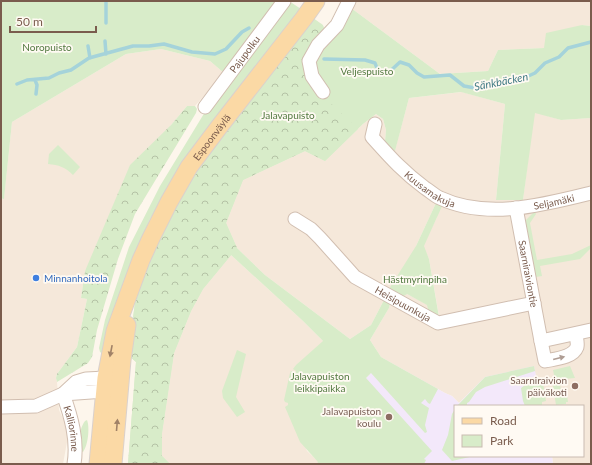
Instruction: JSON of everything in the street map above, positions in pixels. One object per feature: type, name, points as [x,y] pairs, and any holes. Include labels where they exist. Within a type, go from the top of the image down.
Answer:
[{"type":"main road","name":"Espoonväylä","points":[[98,464],[110,385],[131,287],[151,238],[189,167],[218,127],[316,1]]},
{"type":"main road","name":"Espoonväylä","points":[[110,385],[113,464]]},
{"type":"street","name":"Pajupolku","points":[[205,107],[284,1]]},
{"type":"street","points":[[323,92],[312,76],[309,61],[318,45],[337,25],[349,1]]},
{"type":"street","name":"Kuusamakuja","points":[[375,124],[372,137],[408,176],[439,198],[477,209],[516,208]]},
{"type":"street","name":"Seljamäki","points":[[516,208],[539,205],[591,193]]},
{"type":"street","name":"Saarniraiviontie","points":[[516,208],[545,361],[566,356],[573,352],[577,347],[576,334]]},
{"type":"street","name":"Heisipuunkuja","points":[[296,219],[311,229],[355,277],[438,323],[534,303]]},
{"type":"street","points":[[541,341],[591,330]]},
{"type":"street","points":[[1,407],[36,406],[63,394],[76,382],[86,379],[110,385]]},
{"type":"street","name":"Kalliorinne","points":[[63,394],[70,415],[74,435],[74,464]]},
{"type":"shaded area","points":[[354,1],[591,1],[591,26],[582,25],[544,48],[498,50],[488,71],[440,74],[351,8]]},
{"type":"shaded area","points":[[161,49],[210,61],[224,73],[195,106],[187,106],[171,125],[85,271],[81,298],[87,299],[77,347],[57,374],[56,378],[59,410],[69,431],[63,464],[1,464],[1,198],[4,198],[12,122],[126,54]]},
{"type":"shaded area","points":[[462,92],[505,104],[496,200],[523,200],[534,112],[561,120],[591,118],[591,464],[553,464],[552,457],[584,457],[584,405],[542,405],[534,367],[485,377],[459,403],[452,396],[381,357],[370,340],[389,308],[390,303],[384,300],[371,325],[350,339],[265,275],[237,248],[226,223],[243,180],[305,151],[325,161],[363,124],[376,114],[383,119],[386,130],[385,141],[395,150],[409,98]],"holes":[[[436,203],[437,217],[423,246],[429,259],[439,316],[428,305],[407,294],[416,246]]]},
{"type":"shaded area","points":[[231,255],[326,344],[291,381],[288,404],[307,451],[321,464],[170,464],[162,456],[162,433],[174,353],[191,311],[203,289]]},
{"type":"shaded area","name":"Jalavapuiston koulu","points":[[384,359],[452,396],[459,403],[485,377],[534,366],[542,405],[454,405],[454,457],[552,457],[553,464],[342,464],[366,378]]},
{"type":"green space","name":"Noropuisto","points":[[1,1],[278,1],[224,73],[210,61],[161,49],[126,54],[12,122],[4,199],[1,198]]},
{"type":"green space","points":[[289,2],[301,9],[176,175],[150,219],[137,248],[103,354],[100,352],[99,348],[105,320],[129,247],[160,186],[208,107]]},
{"type":"green space","points":[[351,8],[440,74],[488,71],[498,50],[544,48],[546,33],[582,25],[591,26],[591,118],[561,120],[535,113],[523,200],[496,200],[505,104],[461,92],[409,98],[395,151],[385,141],[386,130],[383,119],[376,114],[363,124],[325,161],[305,151],[243,180],[226,223],[237,248],[265,275],[350,339],[371,325],[384,300],[390,303],[389,308],[370,340],[381,357],[438,389],[430,404],[425,399],[421,403],[429,408],[425,425],[427,432],[425,433],[371,373],[366,378],[432,451],[424,459],[426,460],[424,464],[317,464],[318,462],[300,442],[285,407],[288,403],[284,400],[291,371],[295,373],[296,371],[293,369],[296,365],[323,341],[231,255],[203,289],[191,311],[174,353],[162,433],[162,456],[170,464],[128,464],[136,362],[128,355],[135,303],[274,70],[313,18],[324,27],[314,65],[318,53]]},
{"type":"green space","name":"Jalavapuisto","points":[[313,18],[323,25],[324,30],[304,61],[321,94],[358,129],[325,161],[305,151],[243,180],[226,223],[237,248],[203,289],[191,311],[174,353],[162,433],[162,456],[170,464],[128,464],[136,362],[128,355],[135,303],[155,245],[186,186],[223,133],[274,70]]},
{"type":"green space","points":[[187,106],[195,106],[197,109],[196,113],[135,214],[118,259],[97,330],[92,357],[88,363],[57,382],[57,374],[77,347],[87,299],[81,298],[85,271],[130,165],[171,125]]},
{"type":"green space","points":[[58,145],[80,167],[73,175],[62,167],[48,164],[49,154]]},
{"type":"green space","name":"Hästmyrinpiha","points":[[436,203],[443,204],[424,246],[429,259],[439,317],[429,313],[427,305],[407,294],[402,297],[389,289],[416,246]]},
{"type":"green space","points":[[534,212],[536,214],[530,223],[537,260],[572,254],[591,245],[591,248],[580,259],[540,266],[542,276],[536,277],[525,221]]},
{"type":"green space","points":[[237,350],[246,354],[236,397],[245,412],[237,417],[223,398],[222,391]]},
{"type":"green space","points":[[534,366],[535,371],[485,387],[476,392],[467,405],[458,405],[485,377]]},
{"type":"green space","points":[[570,366],[575,378],[564,379],[565,382],[560,384],[562,396],[567,395],[568,402],[566,402],[566,404],[556,405],[552,381],[555,380],[553,370]]},
{"type":"green space","points":[[538,379],[538,383],[543,383],[546,401],[542,402],[542,405],[525,405],[521,388]]},
{"type":"green space","points":[[454,411],[454,457],[470,457],[452,461],[442,450],[448,435]]},
{"type":"green space","points":[[87,420],[88,436],[83,452],[81,451],[80,432],[85,421]]},
{"type":"waterway","points":[[106,1],[106,23]]},
{"type":"waterway","name":"Sänkbäcken","points":[[17,84],[27,80],[49,78],[59,73],[71,70],[89,58],[133,46],[164,44],[192,52],[215,54],[226,49],[242,32],[249,28]]},
{"type":"waterway","points":[[105,41],[106,54]]},
{"type":"waterway","name":"Sänkbäcken","points":[[324,59],[365,60],[375,63],[378,71],[387,74],[400,62],[409,65],[417,73],[424,77],[450,75],[464,86],[475,88],[489,83],[507,82],[524,78],[535,73],[545,63],[559,57],[568,48],[591,42]]},
{"type":"waterway","points":[[88,46],[90,58]]},
{"type":"waterway","points":[[35,80],[37,85],[36,94]]},
{"type":"place","name":"Minnanhoitola","points":[[36,278]]},
{"type":"place","name":"Saarniraivion päiväkoti","points":[[575,386]]},
{"type":"place","name":"Jalavapuiston koulu","points":[[389,417]]},
{"type":"park label","name":"Veljespuisto","points":[[367,71]]},
{"type":"park label","name":"Jalavapuiston leikkipaikka","points":[[320,382]]}]
